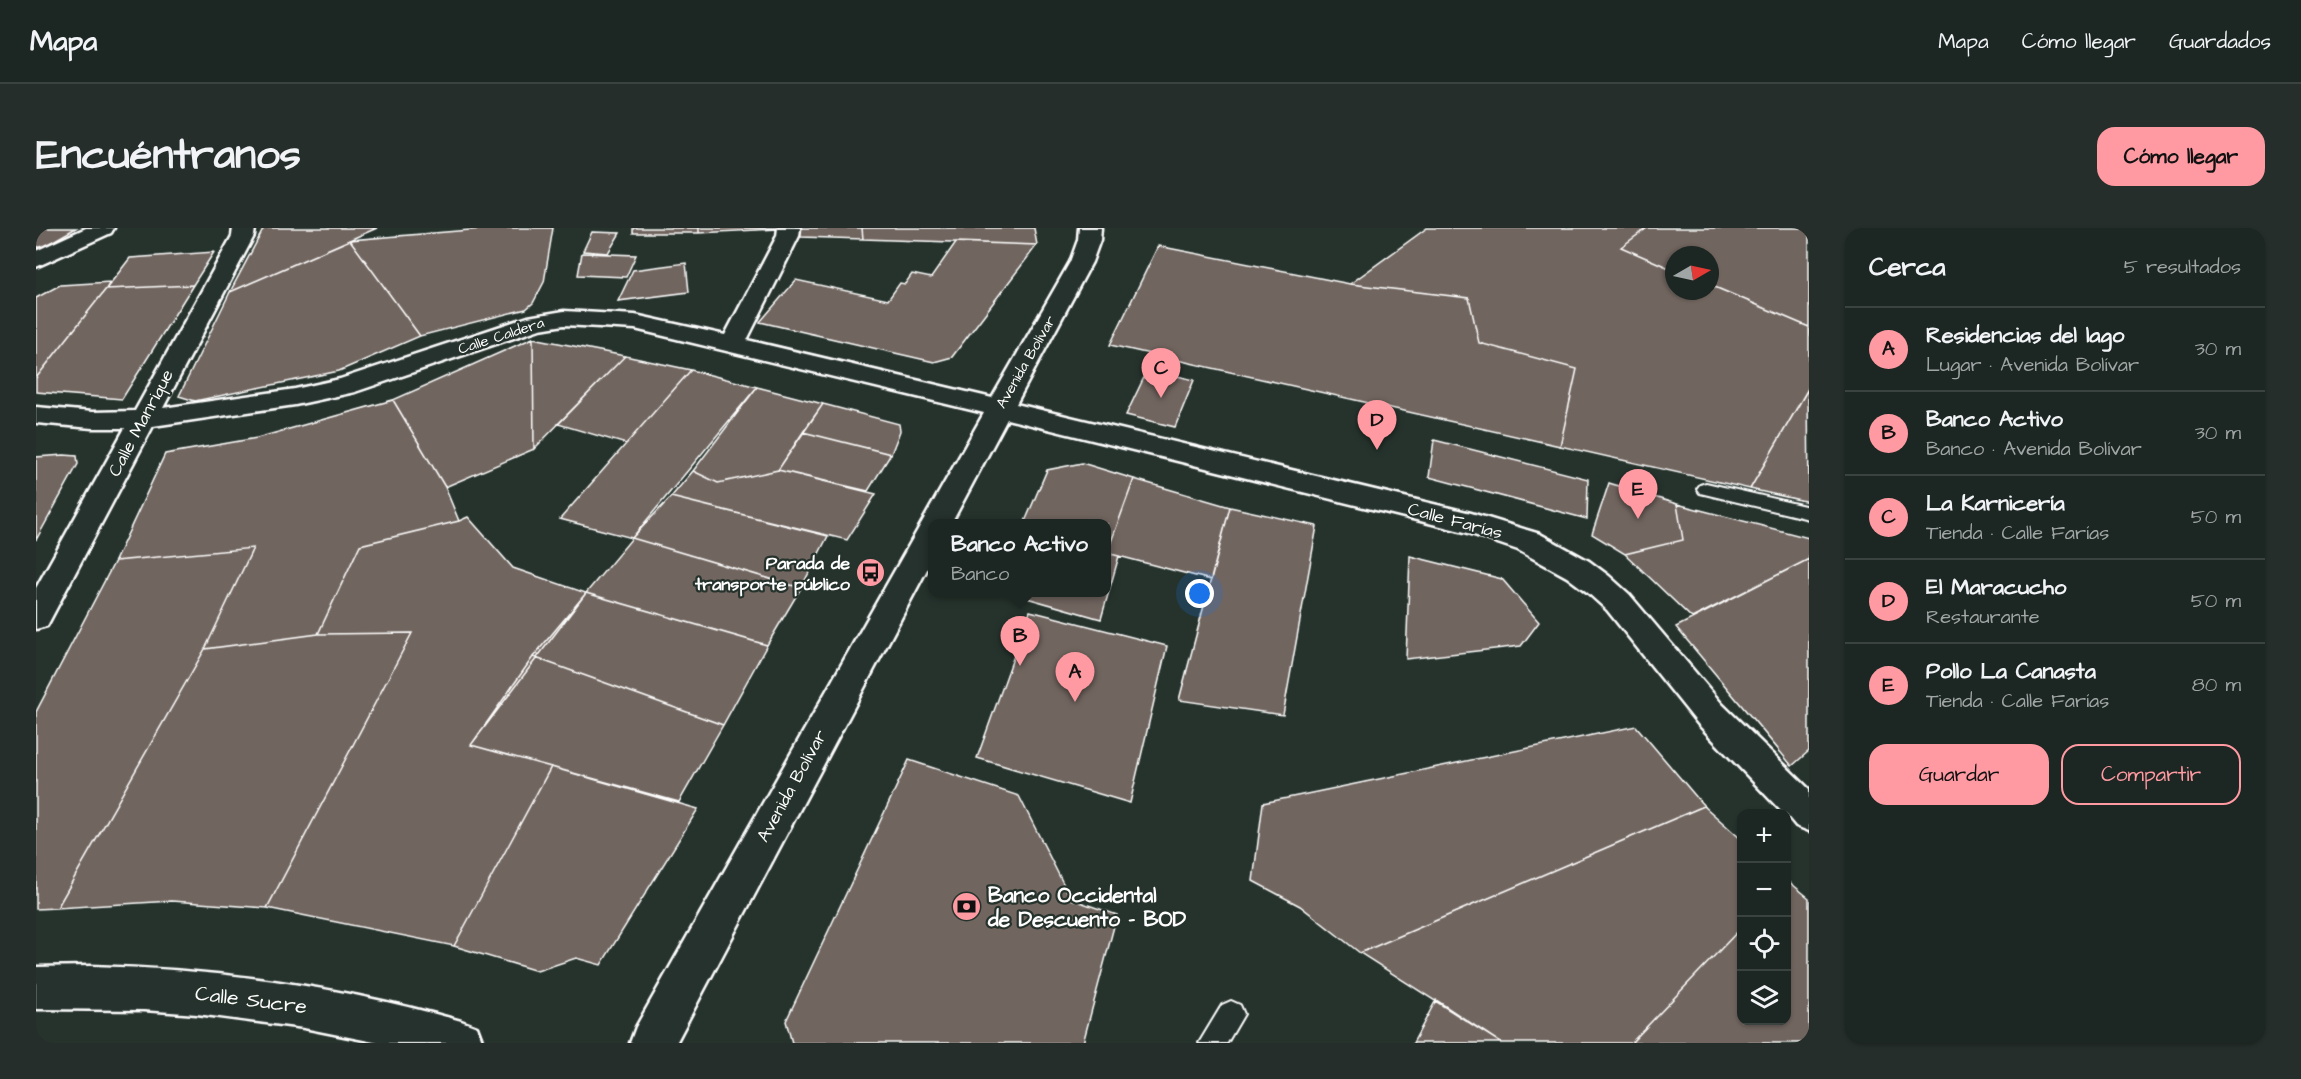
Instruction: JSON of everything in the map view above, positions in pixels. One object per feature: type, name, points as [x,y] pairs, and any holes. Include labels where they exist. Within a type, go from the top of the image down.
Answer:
[{"type":"street","points":[[36,260],[103,228]]},
{"type":"street","name":"Calle Manrique","points":[[36,617],[243,236],[244,228]]},
{"type":"street","points":[[732,344],[788,236],[789,228]]},
{"type":"street","name":"Avenida Bolívar","points":[[939,519],[1081,262],[1090,228]]},
{"type":"street","name":"Calle Caldera","points":[[36,415],[92,420],[143,419],[295,397],[346,386],[537,322],[564,318],[635,322],[999,410]]},
{"type":"street","name":"Calle Farías","points":[[999,410],[1471,523],[1529,542],[1578,569],[1618,602],[1710,714],[1809,814]]},
{"type":"street","name":"Avenida Bolívar","points":[[651,1043],[928,539]]},
{"type":"street","name":"Calle Sucre","points":[[36,988],[71,987],[186,992],[296,1004],[405,1026],[461,1043]]},
{"type":"lane","points":[[1706,489],[1809,513]]},
{"type":"lane","points":[[1212,1043],[1231,1014]]},
{"type":"building","points":[[36,228],[76,228],[41,248],[36,246]]},
{"type":"building","points":[[264,228],[377,228],[230,292]]},
{"type":"building","points":[[494,228],[553,228],[544,282],[533,303],[526,309],[420,336],[350,240]]},
{"type":"building","points":[[633,228],[699,228],[699,233],[633,233]]},
{"type":"building","points":[[699,228],[778,228],[778,229],[699,233]]},
{"type":"building","points":[[799,228],[862,228],[863,239],[801,237]]},
{"type":"building","points":[[862,228],[1034,228],[1037,245],[863,239]]},
{"type":"building","points":[[1427,228],[1647,228],[1621,247],[1665,266],[1665,300],[1719,300],[1719,289],[1809,327],[1809,387],[1750,489],[1560,446],[1577,369],[1479,343],[1469,298],[1350,284]]},
{"type":"building","points":[[1647,228],[1809,228],[1809,327],[1719,289],[1719,246],[1665,246],[1665,266],[1621,247]]},
{"type":"building","points":[[592,232],[620,233],[608,253],[583,251]]},
{"type":"building","points":[[350,240],[420,336],[339,371],[195,401],[179,396],[230,292]]},
{"type":"building","points":[[956,242],[1037,245],[952,357],[934,362],[760,322],[796,280],[888,300],[900,283],[905,284],[912,274],[931,278]]},
{"type":"building","points":[[1158,246],[1350,284],[1469,298],[1479,343],[1577,369],[1560,446],[1110,345]]},
{"type":"building","points":[[214,252],[193,285],[106,289],[130,258]]},
{"type":"building","points":[[582,253],[636,255],[626,277],[578,275]]},
{"type":"building","points":[[686,263],[689,292],[618,301],[633,270]]},
{"type":"building","points":[[110,282],[36,378],[36,298],[60,285]]},
{"type":"building","points":[[193,285],[122,399],[36,392],[36,378],[106,289]]},
{"type":"building","points":[[533,338],[534,449],[445,487],[393,400]]},
{"type":"building","points":[[533,338],[625,356],[534,449]]},
{"type":"building","points":[[625,356],[691,370],[626,444],[558,424]]},
{"type":"building","points":[[1148,369],[1194,380],[1175,427],[1126,415]]},
{"type":"building","points":[[691,370],[757,387],[632,538],[560,519]]},
{"type":"building","points":[[757,387],[823,404],[778,470],[718,483],[693,471]]},
{"type":"building","points":[[1808,389],[1809,502],[1750,489]]},
{"type":"building","points":[[393,400],[445,487],[459,521],[360,545],[318,634],[205,649],[253,548],[115,561],[165,454],[257,438]]},
{"type":"building","points":[[823,404],[899,424],[900,431],[891,454],[803,432]]},
{"type":"building","points":[[803,432],[891,454],[868,491],[778,470]]},
{"type":"building","points":[[1434,440],[1588,479],[1587,519],[1429,477]]},
{"type":"building","points":[[77,456],[78,464],[36,540],[36,457]]},
{"type":"building","points":[[1082,463],[1134,479],[1111,542],[1111,519],[1026,519],[1047,470]]},
{"type":"building","points":[[778,470],[876,494],[847,540],[671,497],[693,471],[718,483]]},
{"type":"building","points":[[1134,479],[1230,507],[1211,580],[1111,554],[1111,542]]},
{"type":"building","points":[[1609,483],[1677,504],[1683,540],[1625,554],[1592,534]]},
{"type":"building","points":[[671,497],[828,536],[801,588],[632,538]]},
{"type":"building","points":[[1677,504],[1809,538],[1809,559],[1692,618],[1625,554],[1683,540]]},
{"type":"building","points":[[1230,507],[1317,526],[1283,715],[1179,700]]},
{"type":"building","points":[[468,517],[513,568],[586,593],[471,745],[551,767],[454,946],[267,908],[412,633],[318,634],[360,545]]},
{"type":"building","points":[[632,538],[801,588],[767,645],[586,593]]},
{"type":"building","points":[[253,548],[205,649],[57,908],[36,909],[36,712],[115,561]]},
{"type":"building","points":[[1111,554],[1119,556],[1111,584]]},
{"type":"building","points":[[1410,556],[1502,579],[1539,622],[1521,646],[1406,659]]},
{"type":"building","points":[[1809,559],[1809,751],[1792,766],[1676,627]]},
{"type":"building","points":[[586,593],[767,645],[723,725],[533,657]]},
{"type":"building","points":[[1024,597],[1107,597],[1101,619]]},
{"type":"building","points":[[1030,611],[1167,646],[1130,803],[977,758]]},
{"type":"building","points":[[412,633],[267,908],[172,901],[57,908],[205,649],[318,634]]},
{"type":"building","points":[[533,657],[723,725],[679,802],[471,745]]},
{"type":"building","points":[[1636,726],[1704,806],[1360,953],[1300,906],[1253,881],[1263,803]]},
{"type":"building","name":"Banco Occidental de Descuento - BOD","points":[[909,760],[1019,796],[1071,899],[1117,915],[1083,1043],[792,1043],[786,1021]]},
{"type":"building","points":[[551,767],[698,809],[601,965],[576,958],[537,971],[454,946]]},
{"type":"building","points":[[1704,806],[1737,836],[1737,932],[1631,1043],[1501,1043],[1360,953]]},
{"type":"building","points":[[1791,883],[1809,898],[1809,1043],[1631,1043],[1737,932],[1737,1025],[1791,1025]]},
{"type":"building","points":[[1436,1000],[1501,1043],[1413,1043]]},
{"type":"place","name":"La Karnicería","points":[[1161,398]]},
{"type":"place","name":"El Maracucho","points":[[1377,450]]},
{"type":"place","name":"Pollo La Canasta","points":[[1638,519]]},
{"type":"place","name":"Parada de transporte público","points":[[871,573]]},
{"type":"place","name":"Banco Activo","points":[[1020,666]]},
{"type":"place","name":"Residencias del lago","points":[[1075,702]]},
{"type":"place","name":"Banco Occidental de Descuento - BOD","points":[[967,907]]}]
